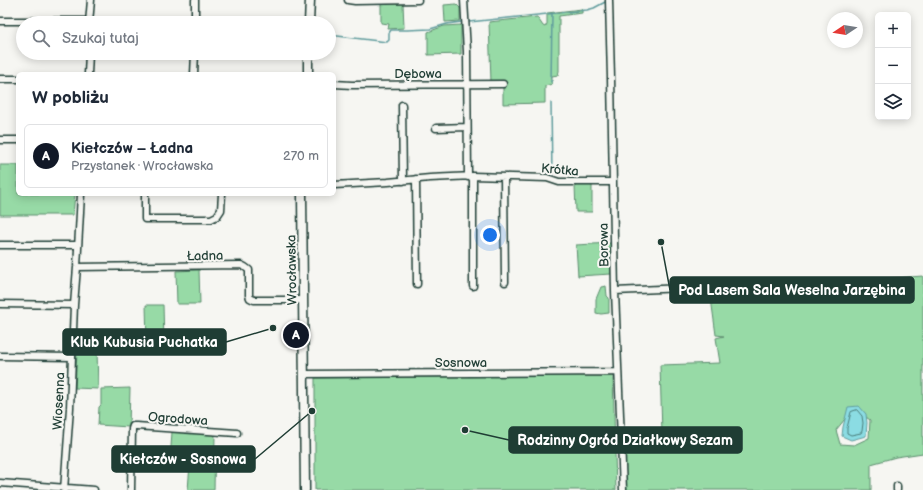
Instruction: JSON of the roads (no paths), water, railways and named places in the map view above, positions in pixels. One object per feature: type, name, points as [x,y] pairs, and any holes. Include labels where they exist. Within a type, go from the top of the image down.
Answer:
[{"type":"street","points":[[90,16],[91,0]]},
{"type":"street","points":[[195,16],[196,0]]},
{"type":"street","points":[[309,16],[310,0]]},
{"type":"street","points":[[348,0],[418,0]]},
{"type":"street","points":[[464,0],[468,84],[467,127],[473,286]]},
{"type":"street","name":"Borowa","points":[[609,0],[615,291],[623,490]]},
{"type":"street","points":[[0,20],[16,20]]},
{"type":"street","points":[[88,72],[89,60]]},
{"type":"street","points":[[194,72],[195,60]]},
{"type":"street","points":[[308,60],[308,72]]},
{"type":"street","points":[[0,79],[16,79]]},
{"type":"street","name":"Dębowa","points":[[336,84],[502,84]]},
{"type":"street","points":[[402,105],[403,181]]},
{"type":"street","points":[[436,128],[467,127]]},
{"type":"street","points":[[0,140],[16,140]]},
{"type":"street","name":"Krótka","points":[[336,185],[470,176],[547,178],[559,182],[613,182]]},
{"type":"street","points":[[504,177],[505,282]]},
{"type":"street","points":[[416,179],[417,284]]},
{"type":"street","name":"Wiosenna","points":[[64,489],[70,408],[74,305],[81,196]]},
{"type":"street","points":[[145,196],[145,219],[211,219],[217,216],[221,210],[222,196]]},
{"type":"street","name":"Wrocławska","points":[[302,196],[305,490]]},
{"type":"street","points":[[0,245],[78,245]]},
{"type":"street","name":"Ładna","points":[[77,267],[241,265],[249,270],[250,298],[254,300],[303,300]]},
{"type":"street","points":[[615,291],[705,287]]},
{"type":"street","points":[[0,304],[74,305]]},
{"type":"street","points":[[72,347],[196,346]]},
{"type":"street","points":[[0,356],[72,357]]},
{"type":"street","name":"Sosnowa","points":[[304,374],[618,372]]},
{"type":"street","name":"Ogrodowa","points":[[131,490],[132,429],[134,426],[237,433]]},
{"type":"street","points":[[0,483],[64,489],[94,490]]},
{"type":"water","points":[[859,406],[866,414],[866,436],[851,440],[842,436],[843,427],[848,407]]},
{"type":"waterway","points":[[469,22],[587,10],[607,1]]},
{"type":"waterway","points":[[551,82],[552,14]]},
{"type":"waterway","points":[[336,36],[387,42],[389,40],[389,33],[391,30],[430,29],[461,22]]},
{"type":"waterway","points":[[551,103],[552,176]]},
{"type":"place","name":"Pod Lasem Sala Weselna Jarzębina","points":[[661,242]]},
{"type":"place","name":"Klub Kubusia Puchatka","points":[[273,328]]},
{"type":"place","name":"Kiełczów – Ładna","points":[[296,335]]},
{"type":"place","name":"Kiełczów - Sosnowa","points":[[312,411]]},
{"type":"place","name":"Rodzinny Ogród Działkowy Sezam","points":[[465,430]]}]
